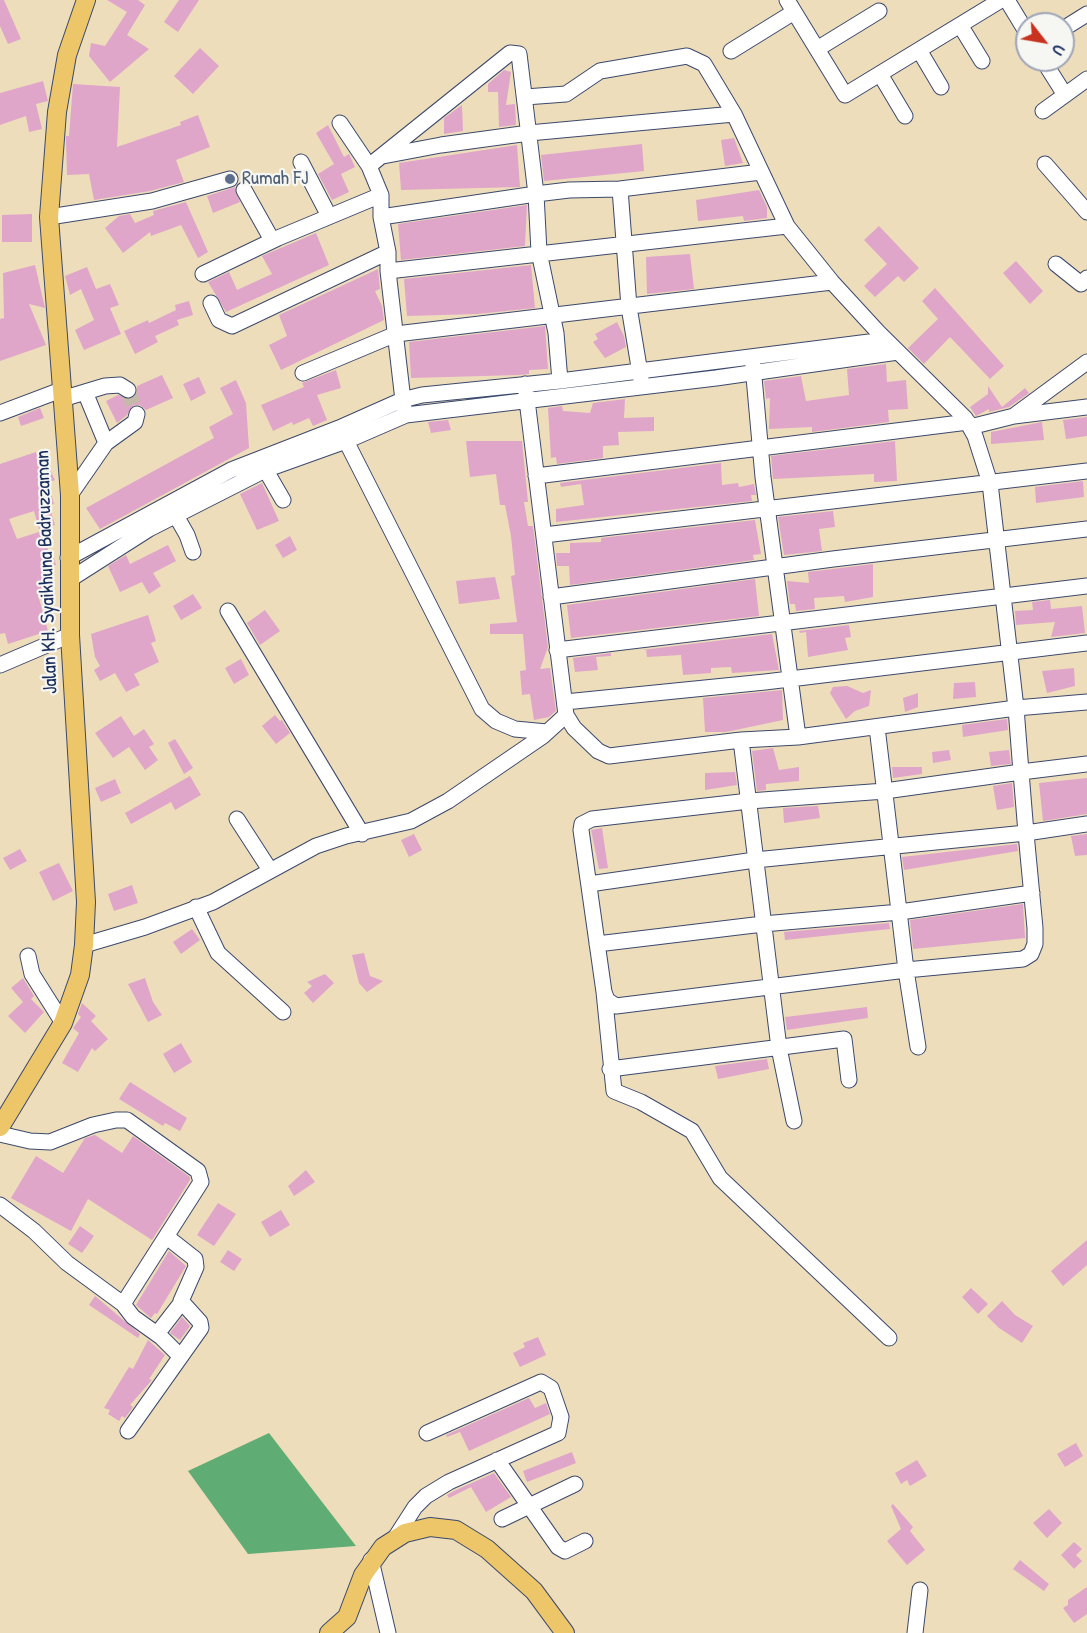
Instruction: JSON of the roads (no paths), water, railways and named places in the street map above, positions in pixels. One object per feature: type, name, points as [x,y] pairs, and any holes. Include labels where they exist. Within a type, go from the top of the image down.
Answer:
[{"type":"main road","name":"Jalan KH. Syaikhuna Badruzzaman","points":[[0,1127],[63,1023],[77,986],[84,945],[86,902],[70,635],[68,558],[70,495],[49,218],[57,112],[67,54],[86,0]]},
{"type":"main road","points":[[329,1633],[347,1617],[371,1560],[395,1538],[418,1528],[456,1530],[487,1549],[534,1591],[565,1633]]},
{"type":"street","points":[[731,51],[791,4],[845,95],[1001,0]]},
{"type":"street","points":[[1007,0],[1015,13]]},
{"type":"street","points":[[816,49],[879,11]]},
{"type":"street","points":[[960,25],[982,61]]},
{"type":"street","points":[[919,50],[941,87]]},
{"type":"street","points":[[375,161],[510,53],[515,52],[522,58],[536,194],[539,252],[553,317],[560,381]]},
{"type":"street","points":[[525,98],[566,94],[600,71],[687,56],[704,64],[734,114],[787,226],[832,282],[885,340],[969,424],[990,483],[1016,708],[1032,893],[1035,945],[1031,954],[1023,959],[906,970],[616,1006],[607,1000],[604,992]]},
{"type":"street","points":[[1051,72],[1065,95]]},
{"type":"street","points":[[880,74],[905,116]]},
{"type":"street","points":[[1043,111],[1087,79]]},
{"type":"street","points":[[375,161],[529,133],[734,114]]},
{"type":"street","points":[[340,123],[375,161],[381,195],[381,217],[388,252],[388,271],[404,408]]},
{"type":"street","points":[[301,162],[329,216]]},
{"type":"street","points":[[1045,164],[1087,212]]},
{"type":"street","points":[[381,217],[536,194],[620,189],[761,172]]},
{"type":"street","points":[[49,218],[152,201],[230,179]]},
{"type":"street","points":[[620,189],[629,307],[641,378]]},
{"type":"street","points":[[243,190],[272,240]]},
{"type":"street","points":[[203,274],[272,240],[381,195]]},
{"type":"street","points":[[388,271],[539,252],[787,226]]},
{"type":"street","points":[[211,303],[219,320],[232,326],[388,252]]},
{"type":"street","points":[[1056,264],[1085,284]]},
{"type":"street","points":[[303,373],[396,334],[832,282]]},
{"type":"street","points":[[261,464],[346,441],[404,408],[422,395],[526,391],[641,378],[754,357],[885,340]]},
{"type":"street","points":[[526,391],[560,381],[752,374],[898,352]]},
{"type":"street","points":[[754,357],[752,374],[767,510],[798,737]]},
{"type":"street","points":[[1014,416],[1087,362]]},
{"type":"street","points":[[0,412],[61,395],[120,385],[128,390]]},
{"type":"street","points":[[526,391],[566,708],[585,740],[598,751],[609,756],[741,740],[798,737],[1016,708],[1087,702]]},
{"type":"street","points":[[85,392],[106,443]]},
{"type":"street","points":[[536,476],[969,424],[1087,407]]},
{"type":"street","points":[[68,558],[339,428],[404,408]]},
{"type":"street","points":[[70,495],[106,443],[135,422],[137,414]]},
{"type":"street","points":[[346,441],[482,709],[496,721],[515,729],[548,732]]},
{"type":"street","points":[[261,464],[284,500]]},
{"type":"street","points":[[544,535],[1087,471]]},
{"type":"street","points":[[172,510],[187,535],[193,552]]},
{"type":"street","points":[[69,579],[172,510]]},
{"type":"street","points":[[551,597],[775,566],[1087,529]]},
{"type":"street","points":[[557,650],[782,621],[1087,586]]},
{"type":"street","points":[[228,611],[362,834]]},
{"type":"street","points":[[0,665],[70,635]]},
{"type":"street","points":[[84,945],[213,902],[316,846],[411,821],[448,801],[548,732],[566,708],[790,678],[1087,643]]},
{"type":"street","points":[[877,727],[906,970],[918,1047]]},
{"type":"street","points":[[741,740],[779,1048],[794,1121]]},
{"type":"street","points":[[889,1338],[720,1178],[692,1131],[641,1102],[614,1091],[604,992],[582,824],[592,819],[749,801],[885,791],[1087,764]]},
{"type":"street","points":[[237,819],[270,870]]},
{"type":"street","points":[[589,884],[756,860],[1026,833],[1087,824]]},
{"type":"street","points":[[597,944],[763,924],[900,912],[1032,893]]},
{"type":"street","points":[[196,907],[218,953],[283,1012]]},
{"type":"street","points":[[28,956],[32,974],[63,1023]]},
{"type":"street","points":[[610,1069],[844,1039],[849,1080]]},
{"type":"street","points":[[0,1134],[30,1141],[50,1142],[93,1125],[127,1120],[190,1164],[200,1176],[201,1182],[123,1304]]},
{"type":"street","points":[[0,1205],[34,1231],[67,1263],[123,1304],[133,1317],[157,1334],[180,1356]]},
{"type":"street","points":[[157,1334],[181,1303],[197,1263],[167,1237]]},
{"type":"street","points":[[128,1431],[201,1325],[181,1303]]},
{"type":"street","points":[[395,1538],[426,1496],[449,1482],[558,1432],[561,1429],[561,1418],[547,1384],[541,1382],[427,1433]]},
{"type":"street","points":[[497,1460],[558,1547],[565,1551],[585,1541]]},
{"type":"street","points":[[502,1519],[575,1484]]},
{"type":"street","points":[[371,1560],[388,1633]]},
{"type":"street","points":[[915,1633],[920,1590]]},
{"type":"tunnel","points":[[128,390],[137,414]]},
{"type":"place","name":"Rumah FJ","points":[[230,179]]}]
